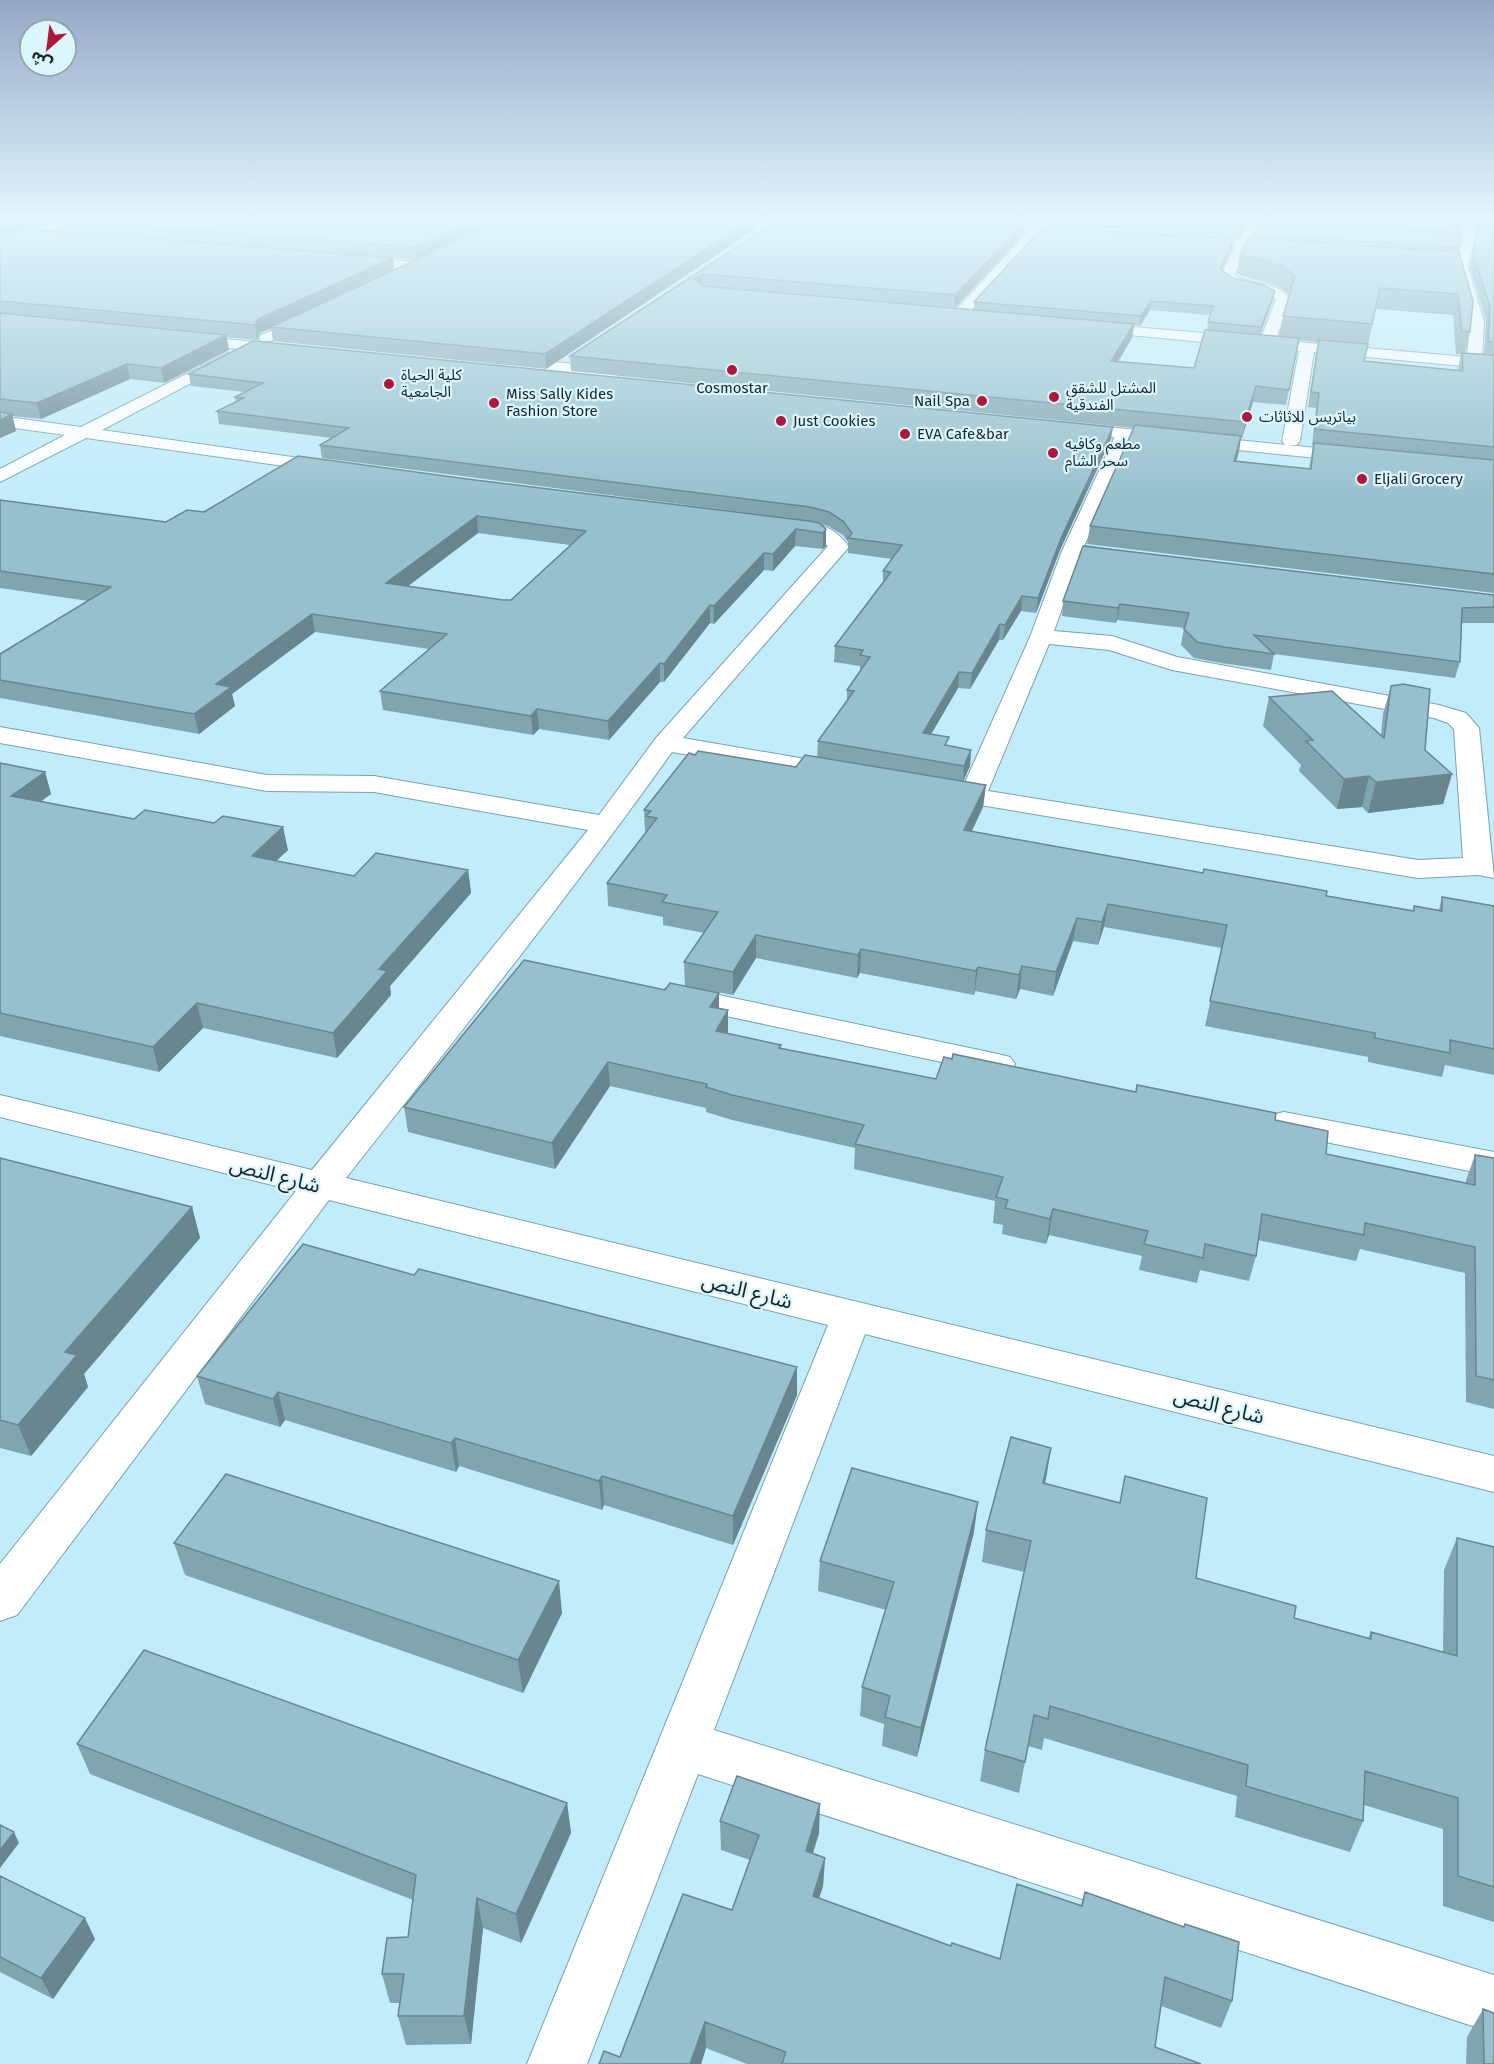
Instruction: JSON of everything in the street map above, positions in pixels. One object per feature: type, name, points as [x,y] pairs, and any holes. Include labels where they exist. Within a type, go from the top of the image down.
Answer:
[{"type":"street","points":[[0,476],[318,313]]},
{"type":"street","points":[[955,313],[952,316],[982,318]]},
{"type":"street","points":[[1267,343],[1278,313]]},
{"type":"street","points":[[1474,363],[1478,322],[1475,313]]},
{"type":"street","points":[[1478,322],[1494,324]]},
{"type":"street","points":[[1077,327],[1494,364]]},
{"type":"street","points":[[170,333],[304,347]]},
{"type":"street","points":[[1291,441],[1307,347]]},
{"type":"street","points":[[555,372],[577,357]]},
{"type":"street","points":[[589,375],[609,360]]},
{"type":"street","points":[[487,365],[631,379]]},
{"type":"street","points":[[0,421],[352,470]]},
{"type":"street","points":[[1058,422],[1291,441],[1374,454],[1125,434],[1058,422]]},
{"type":"street","points":[[972,796],[1041,637],[1072,551],[1125,434]]},
{"type":"street","points":[[0,1599],[320,1186],[502,959],[606,825],[665,743],[839,547],[835,538],[826,532],[762,523]]},
{"type":"street","points":[[1072,551],[1141,559]]},
{"type":"street","points":[[915,786],[1418,869],[1486,867],[1466,728],[1457,718],[1439,712],[1172,663],[1112,643],[1041,637]]},
{"type":"street","points":[[0,735],[267,783],[374,784],[606,825]]},
{"type":"street","points":[[665,743],[858,776]]},
{"type":"street","points":[[502,959],[537,967]]},
{"type":"street","points":[[642,989],[1027,1070]]},
{"type":"street","name":"شارع النص","points":[[0,1106],[1494,1474]]},
{"type":"street","points":[[1248,1116],[1494,1164]]},
{"type":"street","points":[[557,2064],[852,1316]]},
{"type":"street","points":[[683,1745],[1494,2004]]},
{"type":"building","points":[[0,313],[226,335],[161,368],[127,364],[37,403],[0,399]]},
{"type":"building","points":[[131,313],[271,313],[258,319],[255,325]]},
{"type":"building","points":[[301,313],[607,313],[545,354],[271,327]]},
{"type":"building","points":[[635,313],[1013,313],[1134,324],[1111,361],[1194,368],[1205,330],[1299,338],[1289,390],[1256,386],[1245,422],[570,356]]},
{"type":"building","points":[[1109,313],[1143,313],[1141,316]]},
{"type":"building","points":[[1211,313],[1266,313],[1261,327],[1208,322]]},
{"type":"building","points":[[1284,313],[1374,313],[1372,324],[1283,316]]},
{"type":"building","points":[[1460,313],[1472,313],[1470,332],[1462,331]]},
{"type":"building","points":[[1490,313],[1494,313],[1494,342],[1488,341]]},
{"type":"building","points":[[1319,340],[1368,344],[1364,361],[1463,371],[1462,353],[1494,355],[1494,447],[1315,429],[1319,393],[1311,392]]},
{"type":"building","points":[[253,341],[1113,427],[1062,536],[1038,598],[1022,596],[1005,625],[1000,624],[972,673],[959,672],[923,733],[949,737],[945,745],[971,750],[964,766],[818,741],[854,691],[847,690],[870,657],[860,655],[863,650],[835,646],[891,572],[883,571],[902,545],[848,538],[852,533],[843,521],[829,512],[810,507],[320,445],[349,428],[217,411],[244,398],[235,397],[263,383],[189,374]]},
{"type":"building","points":[[0,412],[12,414],[0,420]]},
{"type":"building","points":[[1135,425],[1241,436],[1234,461],[1311,469],[1314,443],[1494,460],[1494,574],[1090,526]]},
{"type":"building","points":[[298,456],[809,521],[819,523],[826,529],[823,533],[796,529],[773,554],[764,553],[714,606],[710,605],[664,664],[660,663],[608,721],[537,709],[531,716],[380,691],[447,634],[312,614],[216,684],[231,687],[194,714],[0,680],[0,654],[111,587],[0,571],[0,500],[166,522],[187,510],[204,512]],"holes":[[[477,516],[586,531],[511,600],[386,583]]]},
{"type":"building","points":[[1083,546],[1494,595],[1494,607],[1462,608],[1460,662],[1254,635],[1274,654],[1224,647],[1197,642],[1184,629],[1189,613],[1120,604],[1118,608],[1063,601]]},
{"type":"building","points":[[1403,684],[1430,689],[1425,750],[1452,774],[1376,782],[1369,776],[1344,779],[1306,741],[1313,740],[1269,697],[1332,691],[1384,738],[1391,686]]},
{"type":"building","points":[[698,751],[796,767],[805,755],[986,785],[964,830],[1203,873],[1204,869],[1327,891],[1326,896],[1414,911],[1414,906],[1442,911],[1442,897],[1494,906],[1494,1049],[1450,1040],[1450,1053],[1375,1038],[1375,1033],[1210,1001],[1227,925],[1108,904],[1102,922],[1077,918],[1056,972],[1022,966],[1019,975],[978,967],[976,971],[861,949],[858,955],[756,935],[733,972],[684,962],[718,912],[662,902],[667,895],[607,883],[657,818],[646,816],[651,811],[644,810],[689,753],[695,755]]},
{"type":"building","points":[[0,763],[45,772],[11,796],[134,819],[145,810],[214,823],[223,816],[283,827],[252,856],[354,876],[376,853],[468,870],[379,969],[387,971],[333,1033],[197,1003],[153,1047],[0,1013]]},
{"type":"building","points":[[524,960],[665,990],[670,983],[719,993],[710,1007],[728,1010],[716,1031],[781,1045],[779,1048],[936,1079],[944,1057],[952,1059],[953,1054],[1136,1092],[1137,1085],[1276,1113],[1275,1120],[1328,1131],[1326,1154],[1475,1185],[1475,1155],[1494,1158],[1494,1380],[1476,1376],[1475,1247],[1365,1223],[1364,1235],[1262,1214],[1256,1256],[1205,1244],[1203,1258],[1144,1244],[1148,1231],[1053,1209],[1050,1219],[1005,1208],[1008,1200],[996,1197],[1003,1177],[855,1144],[864,1125],[732,1095],[706,1087],[707,1084],[608,1062],[552,1143],[404,1107]]},
{"type":"building","points":[[0,1158],[192,1207],[65,1352],[77,1355],[18,1425],[0,1420]]},
{"type":"building","points":[[303,1244],[414,1275],[419,1269],[797,1367],[733,1516],[602,1476],[599,1481],[455,1438],[451,1443],[278,1392],[273,1399],[197,1376]]},
{"type":"building","points":[[1011,1437],[1051,1448],[1043,1483],[1120,1503],[1125,1476],[1207,1498],[1196,1578],[1296,1606],[1294,1618],[1371,1639],[1371,1632],[1457,1656],[1457,1538],[1494,1547],[1494,1887],[1458,1876],[1458,1798],[1365,1771],[1363,1821],[1246,1786],[1248,1765],[1050,1706],[1048,1719],[1034,1715],[1025,1762],[985,1750],[1031,1541],[986,1530]]},
{"type":"building","points":[[852,1468],[978,1502],[921,1728],[885,1717],[890,1696],[862,1687],[894,1582],[820,1561]]},
{"type":"building","points":[[226,1474],[559,1581],[518,1660],[174,1543]]},
{"type":"building","points":[[144,1650],[567,1803],[516,1914],[477,1898],[464,2016],[398,2016],[404,1974],[382,1974],[387,1938],[408,1937],[416,1875],[77,1744]]},
{"type":"building","points":[[737,1776],[820,1804],[806,1851],[825,1858],[813,1896],[951,1946],[952,1943],[1000,1959],[1017,1884],[1082,1906],[1085,1892],[1184,1927],[1185,1924],[1239,1942],[1232,2001],[1165,1977],[1155,2047],[1201,2064],[782,2064],[786,2052],[705,2022],[690,2064],[599,2064],[604,2051],[620,2057],[683,1894],[732,1910],[759,1835],[720,1821]]},
{"type":"building","points":[[0,1825],[14,1832],[0,1850]]},
{"type":"building","points":[[0,1876],[85,1918],[41,1978],[0,1957]]},
{"type":"building","points":[[1483,2009],[1494,2013],[1494,2064],[1484,2064]]},
{"type":"place","name":"Cosmostar","points":[[732,370]]},
{"type":"place","name":"كلية الحياة الجامعية","points":[[389,384]]},
{"type":"place","name":"المشتل للشقق الفندقية","points":[[1054,397]]},
{"type":"place","name":"Nail Spa","points":[[982,401]]},
{"type":"place","name":"Miss Sally Kides Fashion Store","points":[[494,403]]},
{"type":"place","name":"بياتريس للاثاثات","points":[[1247,417]]},
{"type":"place","name":"Just Cookies","points":[[781,421]]},
{"type":"place","name":"EVA Cafe&bar","points":[[905,434]]},
{"type":"place","name":"مطعم وكافيه سحر الشام","points":[[1053,453]]},
{"type":"place","name":"Eljali Grocery","points":[[1362,479]]}]
